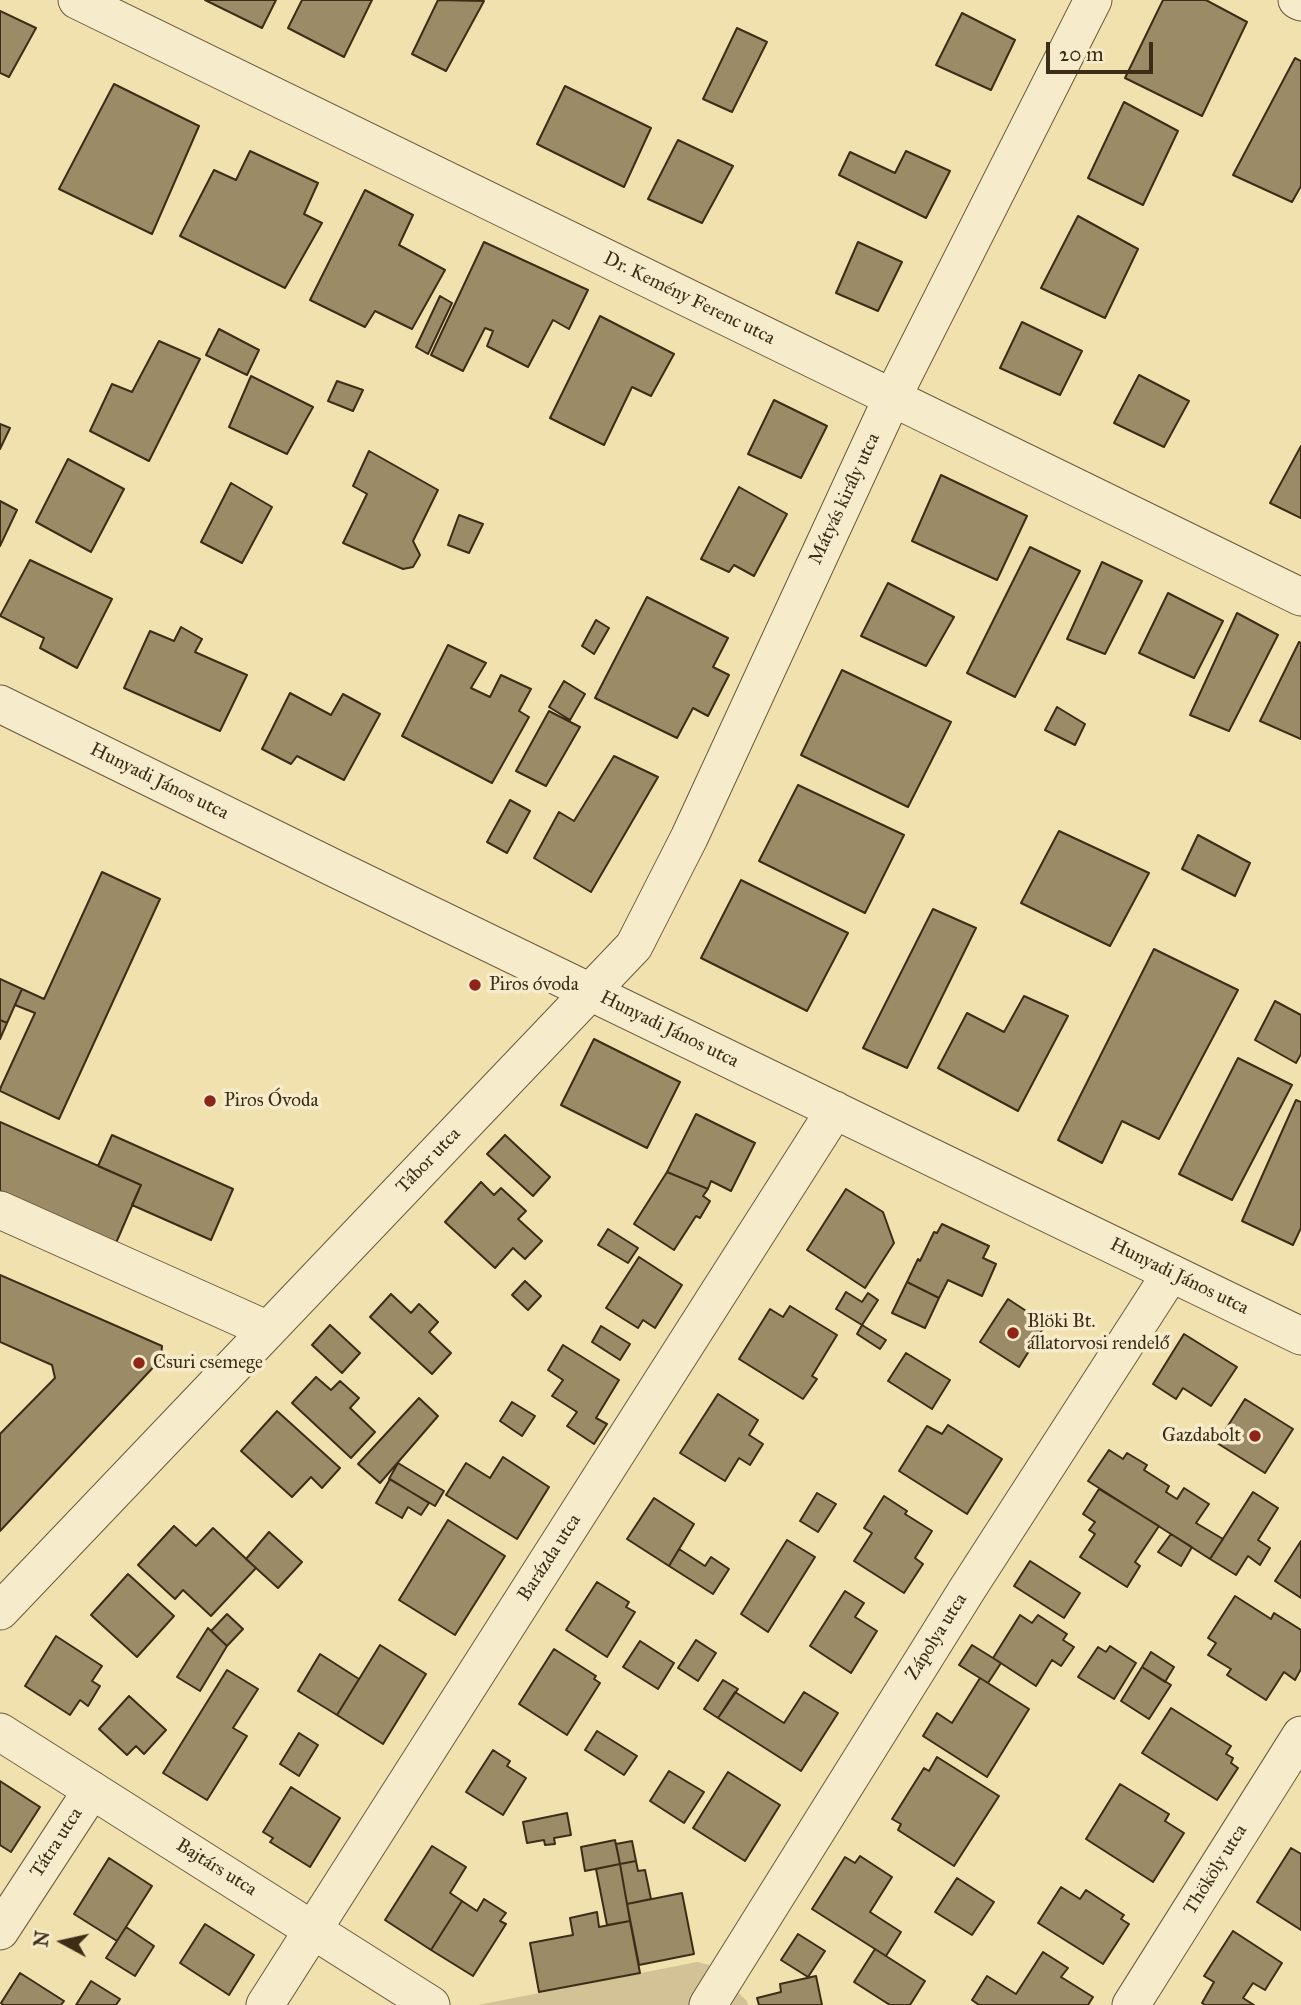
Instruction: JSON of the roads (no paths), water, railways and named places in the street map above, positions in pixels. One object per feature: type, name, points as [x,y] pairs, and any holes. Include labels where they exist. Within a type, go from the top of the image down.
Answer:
[{"type":"street","name":"Dr. Kemény Ferenc utca","points":[[77,0],[1301,597]]},
{"type":"street","name":"Mátyás király utca","points":[[590,992],[634,946],[689,838],[892,398],[1093,0]]},
{"type":"street","name":"Hunyadi János utca","points":[[0,704],[1301,1336]]},
{"type":"street","name":"Tábor utca","points":[[0,1611],[590,992]]},
{"type":"street","name":"Barázda utca","points":[[265,2005],[835,1110]]},
{"type":"street","points":[[0,1210],[268,1330]]},
{"type":"street","name":"Zápolya utca","points":[[708,2005],[968,1588],[1171,1273]]},
{"type":"street","name":"Bajtárs utca","points":[[0,1732],[431,2005]]},
{"type":"street","name":"Thököly utca","points":[[1131,2005],[1301,1735]]},
{"type":"street","name":"Tátra utca","points":[[0,1931],[92,1790]]},
{"type":"place","name":"Piros óvoda","points":[[475,985]]},
{"type":"place","name":"Piros Óvoda","points":[[210,1101]]},
{"type":"place","name":"Blöki Bt. állatorvosi rendelő","points":[[1013,1333]]},
{"type":"place","name":"Csuri csemege","points":[[139,1363]]},
{"type":"place","name":"Gazdabolt","points":[[1255,1436]]}]
